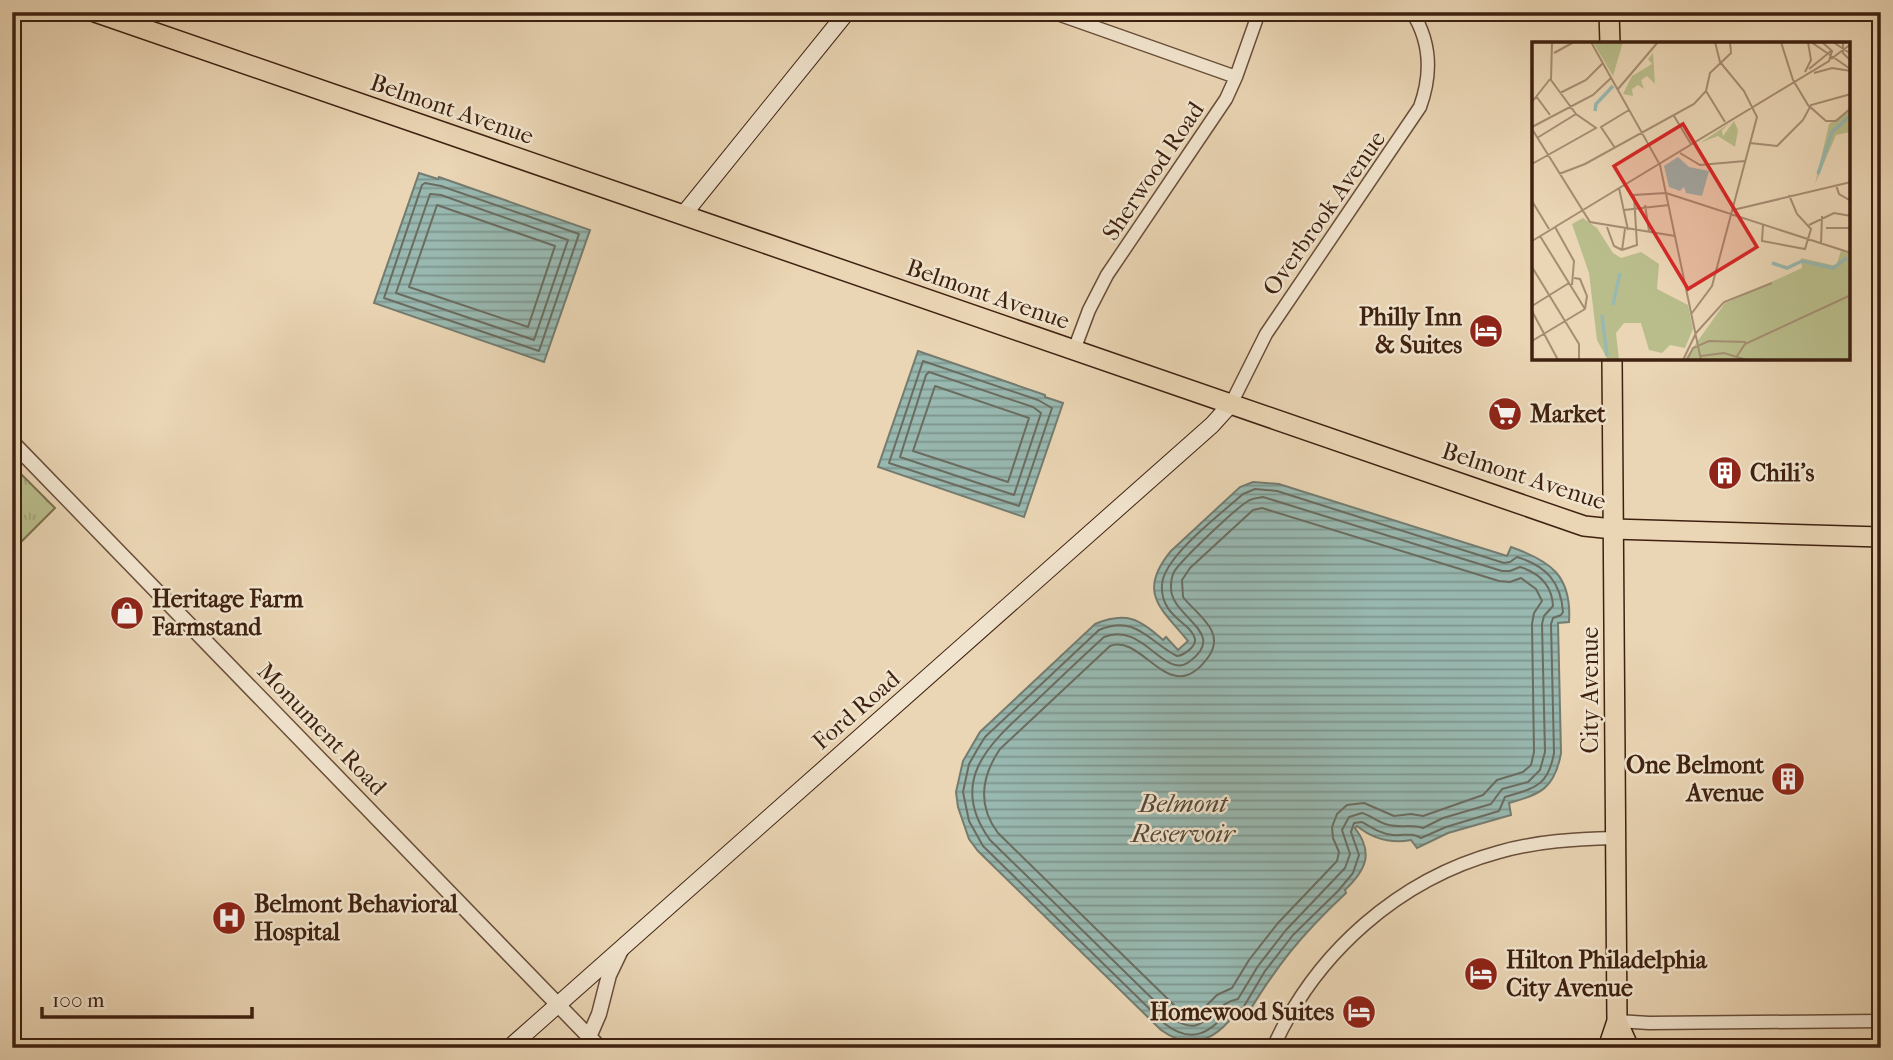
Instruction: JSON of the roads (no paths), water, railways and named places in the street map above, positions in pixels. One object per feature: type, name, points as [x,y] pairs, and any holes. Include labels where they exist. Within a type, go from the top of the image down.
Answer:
[{"type":"main road","name":"Belmont Avenue","points":[[94,12],[1584,526],[1881,537]]},
{"type":"main road","points":[[684,215],[847,12]]},
{"type":"main road","points":[[1609,12],[1610,42]]},
{"type":"main road","name":"City Avenue","points":[[1608,1048],[1617,1021],[1612,360]]},
{"type":"main road","name":"Ford Road","points":[[509,1048],[1212,425],[1231,404]]},
{"type":"main road","name":"City Avenue","points":[[1617,1021],[1629,1048]]},
{"type":"street","points":[[1052,12],[1237,77]]},
{"type":"street","name":"Sherwood Road","points":[[1074,350],[1089,310],[1107,275],[1218,113],[1237,77],[1259,12]]},
{"type":"street","name":"Overbrook Avenue","points":[[1231,404],[1266,334],[1420,107],[1429,70],[1425,39],[1412,12]]},
{"type":"street","name":"Monument Road","points":[[12,442],[558,1004],[591,1044]]},
{"type":"street","points":[[1273,1048],[1293,1010],[1329,959],[1359,929],[1408,892],[1451,869],[1499,852],[1552,841],[1615,838]]},
{"type":"street","points":[[591,1044],[609,975],[625,944]]},
{"type":"street","points":[[1617,1021],[1881,1021]]},
{"type":"water","points":[[419,173],[438,179],[439,177],[590,230],[544,362],[374,303]]},
{"type":"water","points":[[918,351],[1063,403],[1024,517],[878,467]]},
{"type":"water","name":"Belmont Reservoir","points":[[1253,482],[1279,484],[1507,556],[1511,547],[1537,558],[1556,572],[1563,582],[1569,606],[1569,622],[1558,623],[1561,753],[1550,782],[1537,793],[1509,803],[1511,815],[1448,833],[1417,848],[1411,840],[1382,839],[1357,826],[1355,828],[1366,853],[1358,875],[1345,890],[1346,893],[1290,952],[1244,1020],[1234,1015],[1210,1037],[1182,1040],[1161,1030],[978,851],[969,839],[956,792],[963,761],[980,732],[1095,624],[1115,618],[1132,619],[1163,640],[1166,637],[1178,650],[1188,641],[1162,610],[1154,589],[1155,578],[1171,551],[1240,487]]},
{"type":"place","name":"Philly Inn & Suites","points":[[1486,331]]},
{"type":"place","name":"Market","points":[[1505,414]]},
{"type":"place","name":"Chili's","points":[[1725,473]]},
{"type":"place","name":"Heritage Farm Farmstand","points":[[127,613]]},
{"type":"place","name":"One Belmont Avenue","points":[[1788,779]]},
{"type":"place","name":"Belmont Behavioral Hospital","points":[[229,918]]},
{"type":"place","name":"Hilton Philadelphia City Avenue","points":[[1481,974]]},
{"type":"place","name":"Homewood Suites","points":[[1359,1012]]}]
